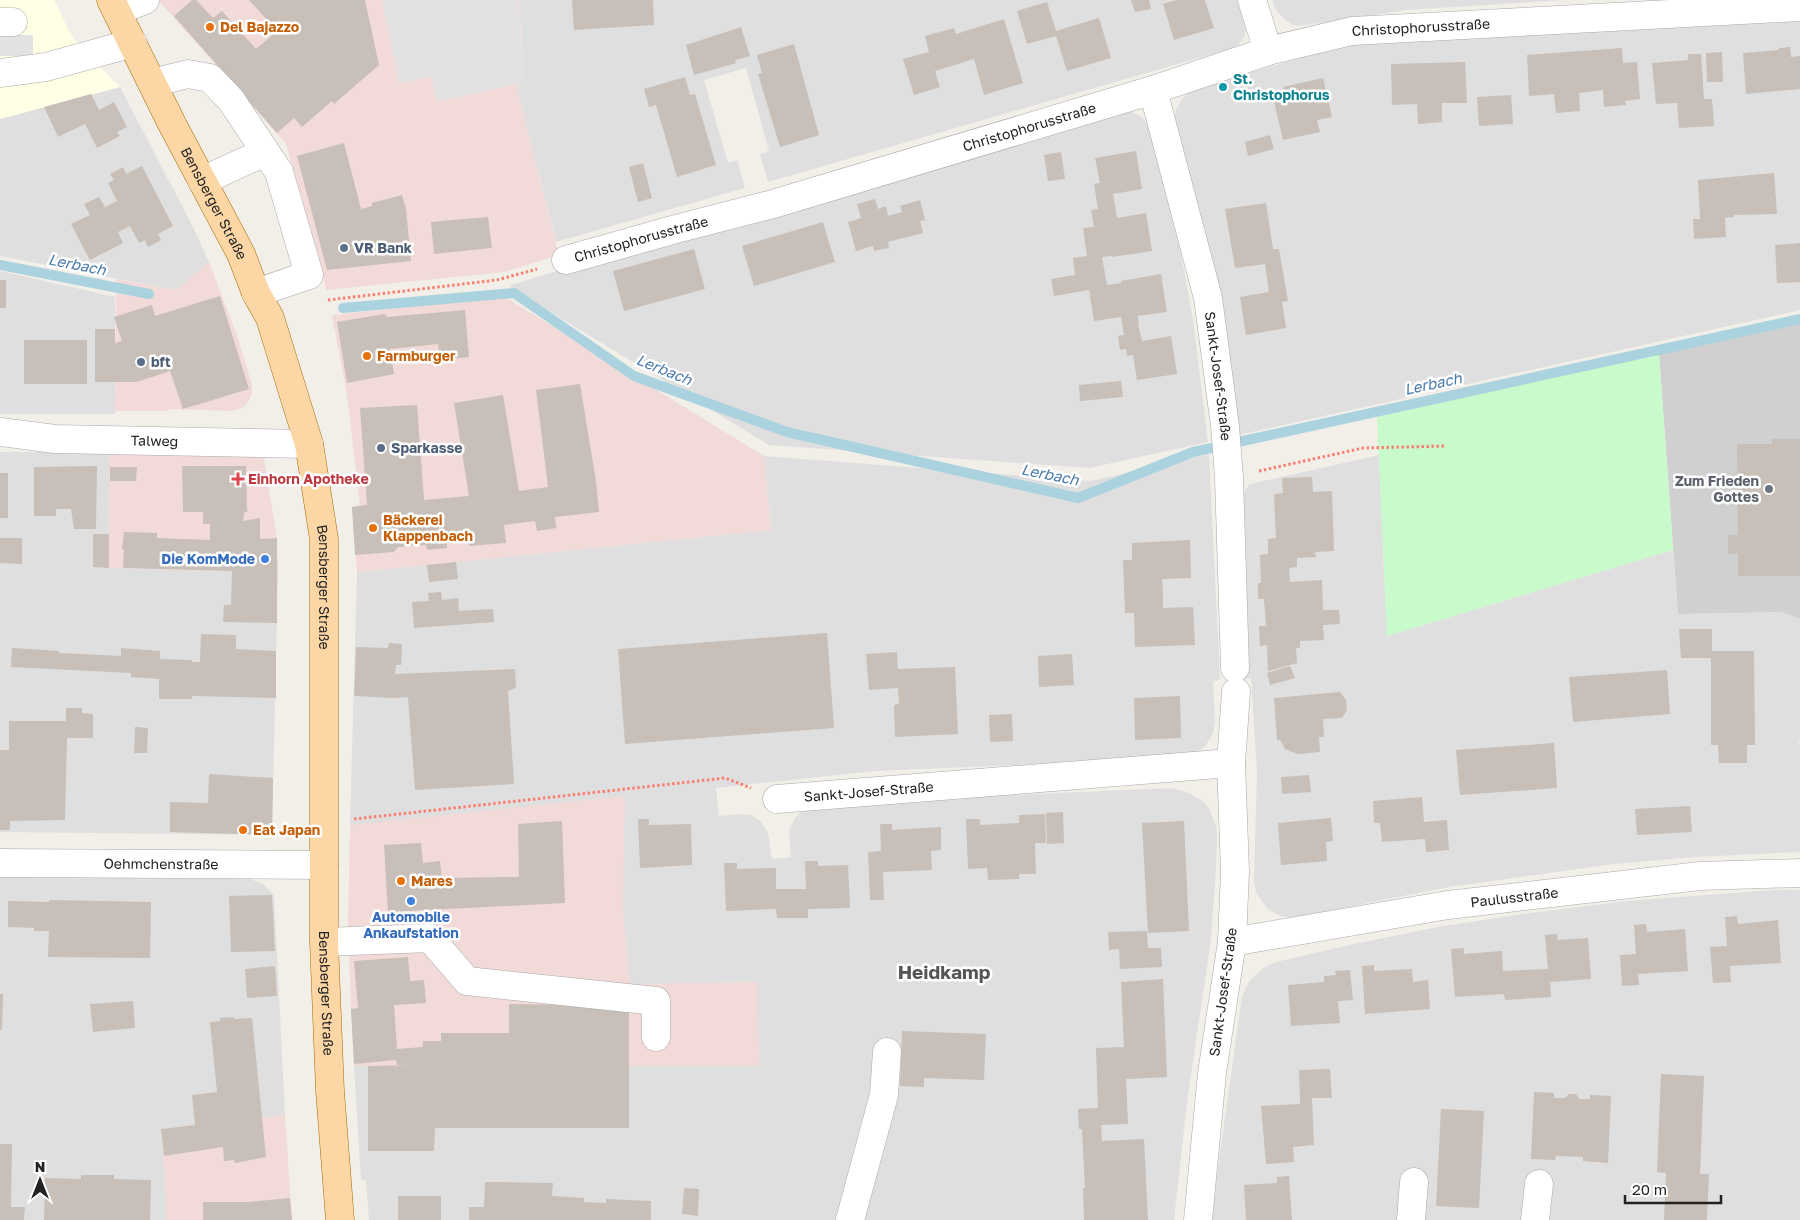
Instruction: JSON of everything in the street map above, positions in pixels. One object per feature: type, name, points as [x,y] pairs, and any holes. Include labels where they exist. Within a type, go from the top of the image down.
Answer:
[{"type":"main road","name":"Bensberger Straße","points":[[114,6],[241,254],[256,293],[270,318],[309,444],[324,539],[324,942],[330,1092],[340,1220]]},
{"type":"street","points":[[114,6],[145,0]]},
{"type":"street","points":[[1252,0],[1268,51]]},
{"type":"street","name":"Christophorusstraße","points":[[566,260],[773,204],[1153,90],[1268,51],[1352,31],[1800,7]]},
{"type":"street","points":[[0,73],[46,67],[132,43]]},
{"type":"street","points":[[152,83],[188,74],[210,78],[231,100],[279,172],[309,275],[256,293]]},
{"type":"street","name":"Sankt-Josef-Straße","points":[[1153,90],[1208,298],[1225,426],[1236,680],[1231,763],[1236,871],[1232,942],[1212,1073],[1198,1220]]},
{"type":"street","points":[[202,181],[266,152]]},
{"type":"street","name":"Talweg","points":[[0,432],[55,439],[309,444]]},
{"type":"street","name":"Sankt-Josef-Straße","points":[[777,799],[1231,763]]},
{"type":"street","name":"Oehmchenstraße","points":[[0,862],[324,865]]},
{"type":"street","name":"Paulusstraße","points":[[1232,942],[1448,905],[1700,876],[1800,873]]},
{"type":"street","points":[[324,942],[430,938],[467,981],[656,1001],[656,1038]]},
{"type":"street","points":[[850,1220],[884,1095],[887,1052]]},
{"type":"street","points":[[1411,1220],[1414,1182]]},
{"type":"street","points":[[1535,1220],[1539,1184]]},
{"type":"path","name":"Christophorusstraße","points":[[325,301],[334,298],[497,280],[566,260]]},
{"type":"path","points":[[1227,468],[1363,448],[1445,446]]},
{"type":"path","points":[[324,822],[725,778],[777,799]]},
{"type":"shaded area","points":[[0,0],[54,0],[70,33],[83,50],[120,87],[0,119]]},
{"type":"shaded area","points":[[158,0],[519,0],[524,82],[516,85],[559,255],[505,272],[326,290],[320,260],[286,144]]},
{"type":"shaded area","points":[[382,0],[518,0],[524,82],[437,102],[431,76],[399,84]]},
{"type":"shaded area","points":[[519,0],[1239,0],[1247,28],[1239,44],[1230,49],[768,182],[760,154],[769,151],[746,68],[704,80],[728,163],[737,160],[745,188],[556,242],[516,85],[524,82]]},
{"type":"shaded area","points":[[1272,0],[1564,0],[1406,10],[1299,26],[1291,24],[1283,18],[1276,10]]},
{"type":"shaded area","points":[[1800,15],[1800,310],[1234,436],[1174,124],[1176,109],[1183,98],[1194,89],[1314,54],[1355,45],[1615,24]]},
{"type":"shaded area","points":[[0,35],[33,35],[33,56],[0,56]]},
{"type":"shaded area","points":[[120,87],[192,225],[209,262],[176,290],[0,256],[0,119]]},
{"type":"shaded area","points":[[1128,110],[1143,118],[1151,130],[1178,237],[1193,320],[1208,442],[1089,468],[769,445],[508,286],[563,269]]},
{"type":"shaded area","points":[[209,262],[237,335],[252,385],[252,393],[249,400],[244,407],[233,411],[169,409],[169,411],[115,411],[116,279],[176,290]]},
{"type":"shaded area","points":[[0,271],[115,297],[115,414],[0,414]]},
{"type":"shaded area","points":[[505,297],[764,456],[771,530],[357,572],[352,507],[360,505],[347,395],[332,315]]},
{"type":"shaded area","points":[[1800,323],[1800,619],[1781,612],[1678,614],[1659,354]]},
{"type":"shaded area","points":[[263,451],[277,539],[278,572],[109,568],[109,452]]},
{"type":"shaded area","points":[[0,452],[109,452],[109,568],[278,572],[272,835],[0,832]]},
{"type":"shaded area","points":[[1209,454],[1220,680],[1213,681],[1215,722],[1213,734],[1205,746],[1196,754],[1184,758],[875,771],[716,788],[719,816],[742,814],[751,815],[759,820],[768,832],[772,859],[791,857],[789,830],[795,818],[804,809],[866,801],[1172,788],[1189,793],[1204,802],[1216,825],[1217,834],[1211,939],[1187,1102],[1174,1220],[369,1220],[366,1180],[361,1180],[354,1066],[759,1066],[756,982],[630,985],[623,911],[350,825],[357,572],[771,530],[764,456],[1091,481]]},
{"type":"shaded area","points":[[1379,455],[1387,636],[1673,550],[1678,614],[1781,612],[1800,619],[1800,852],[1695,857],[1614,864],[1449,887],[1292,918],[1280,916],[1268,909],[1256,893],[1254,881],[1257,772],[1251,678],[1245,679],[1237,501],[1250,484]]},
{"type":"shaded area","points":[[625,796],[623,911],[630,984],[757,982],[759,1066],[354,1066],[348,924],[350,825]]},
{"type":"shaded area","points":[[0,877],[250,879],[263,884],[274,895],[285,1115],[161,1129],[166,1188],[166,1220],[0,1220]]},
{"type":"shaded area","points":[[1772,890],[1800,890],[1800,1220],[1212,1220],[1242,996],[1250,980],[1265,967],[1276,962],[1349,945],[1438,927],[1530,913],[1627,901]]},
{"type":"shaded area","points":[[285,1115],[292,1220],[166,1220],[166,1188],[161,1129]]},
{"type":"green space","points":[[1659,354],[1673,550],[1387,636],[1377,417]]},
{"type":"building","points":[[192,0],[196,0],[213,18],[222,11],[256,49],[277,31],[249,0],[365,0],[379,65],[334,104],[332,101],[302,127],[294,118],[277,133],[174,16]]},
{"type":"building","points":[[572,0],[653,0],[654,25],[574,30]]},
{"type":"building","points":[[1131,0],[1149,0],[1151,9],[1135,12]]},
{"type":"building","points":[[1176,0],[1205,0],[1214,28],[1174,40],[1163,4]]},
{"type":"building","points":[[1047,2],[1056,31],[1099,18],[1111,58],[1067,71],[1056,36],[1027,44],[1017,11]]},
{"type":"building","points":[[1004,19],[1023,83],[984,95],[974,59],[935,71],[940,87],[914,95],[903,59],[929,52],[925,36],[954,28],[956,34]]},
{"type":"building","points":[[741,27],[750,56],[735,60],[736,63],[694,75],[686,45]]},
{"type":"building","points":[[794,44],[819,135],[780,147],[758,74],[762,73],[757,55]]},
{"type":"building","points":[[1790,47],[1791,57],[1800,56],[1800,89],[1746,94],[1743,53],[1779,50],[1779,48]]},
{"type":"building","points":[[1622,48],[1623,63],[1637,62],[1640,99],[1625,101],[1626,105],[1604,107],[1603,90],[1579,93],[1580,111],[1556,113],[1554,94],[1529,96],[1527,55]]},
{"type":"building","points":[[1722,52],[1723,82],[1707,82],[1706,53]]},
{"type":"building","points":[[1688,54],[1701,54],[1704,99],[1712,99],[1714,126],[1679,128],[1677,103],[1656,104],[1652,63],[1688,60]]},
{"type":"building","points":[[1465,62],[1467,103],[1442,103],[1442,122],[1418,124],[1417,104],[1392,105],[1391,64]]},
{"type":"building","points":[[685,77],[690,95],[695,94],[716,165],[677,177],[656,105],[649,107],[644,89]]},
{"type":"building","points":[[1323,78],[1332,117],[1317,120],[1320,132],[1283,140],[1274,101],[1285,98],[1283,87]]},
{"type":"building","points":[[91,94],[99,110],[114,102],[127,127],[117,132],[120,136],[97,148],[85,124],[58,137],[44,107]]},
{"type":"building","points":[[1511,95],[1513,124],[1479,126],[1477,97]]},
{"type":"building","points":[[1270,135],[1274,149],[1248,156],[1245,142]]},
{"type":"building","points":[[344,143],[361,209],[372,206],[372,203],[402,195],[406,209],[411,261],[327,270],[297,156]]},
{"type":"building","points":[[1136,151],[1142,189],[1113,194],[1117,218],[1146,213],[1152,251],[1102,257],[1107,285],[1161,274],[1167,312],[1138,316],[1139,329],[1142,341],[1171,336],[1177,374],[1137,380],[1133,355],[1127,356],[1126,349],[1120,350],[1118,336],[1124,335],[1121,317],[1094,321],[1089,290],[1054,296],[1051,279],[1075,275],[1073,258],[1087,256],[1083,228],[1094,227],[1091,210],[1098,209],[1094,184],[1100,183],[1095,158]]},
{"type":"building","points":[[1061,152],[1065,179],[1048,181],[1044,155]]},
{"type":"building","points":[[643,163],[652,198],[638,202],[629,167]]},
{"type":"building","points":[[142,166],[173,226],[158,234],[161,240],[148,247],[145,240],[139,243],[130,226],[118,232],[123,243],[90,260],[71,224],[90,215],[84,204],[99,197],[105,207],[117,201],[108,183],[114,180],[110,174],[123,167],[126,174]]},
{"type":"building","points":[[1774,173],[1777,214],[1734,215],[1734,217],[1725,218],[1726,237],[1694,239],[1693,219],[1700,219],[1698,180]]},
{"type":"building","points":[[875,199],[878,209],[886,206],[888,216],[902,212],[900,206],[920,200],[925,220],[920,221],[923,233],[888,242],[889,248],[874,251],[873,246],[856,251],[848,222],[861,218],[857,204]]},
{"type":"building","points":[[1266,203],[1273,249],[1279,249],[1288,301],[1282,302],[1286,328],[1246,335],[1240,297],[1269,292],[1265,264],[1235,268],[1225,209]]},
{"type":"building","points":[[488,217],[492,248],[434,254],[431,222]]},
{"type":"building","points":[[823,222],[835,262],[754,286],[742,246]]},
{"type":"building","points":[[1800,243],[1800,282],[1777,283],[1775,245]]},
{"type":"building","points":[[694,249],[705,289],[624,311],[613,271]]},
{"type":"building","points":[[0,280],[6,280],[6,308],[0,308]]},
{"type":"building","points":[[220,296],[249,389],[183,409],[170,371],[137,382],[95,382],[95,329],[115,329],[115,343],[122,341],[114,317],[152,305],[155,316]]},
{"type":"building","points":[[465,310],[469,357],[440,360],[438,344],[390,349],[394,374],[347,383],[337,322],[385,314],[387,317]]},
{"type":"building","points":[[24,340],[87,340],[87,384],[24,384]]},
{"type":"building","points":[[1121,381],[1123,397],[1080,401],[1079,385]]},
{"type":"building","points":[[580,384],[596,481],[599,512],[555,517],[556,528],[537,531],[535,521],[504,525],[506,543],[469,546],[469,540],[447,543],[447,548],[427,550],[426,545],[398,547],[394,552],[355,555],[352,507],[367,505],[360,408],[417,405],[424,500],[469,496],[454,403],[503,395],[519,491],[548,487],[536,390]]},
{"type":"building","name":"Zum Frieden Gottes","points":[[1772,439],[1800,439],[1800,576],[1738,576],[1738,553],[1728,554],[1728,535],[1738,535],[1737,444],[1772,444]]},
{"type":"building","points":[[97,466],[96,529],[74,529],[71,509],[56,509],[56,516],[34,516],[34,467]]},
{"type":"building","points":[[182,466],[246,466],[248,511],[244,513],[243,521],[260,518],[260,539],[277,538],[277,623],[223,622],[224,605],[231,605],[232,571],[123,568],[124,549],[122,549],[124,532],[157,533],[157,538],[210,540],[210,524],[203,524],[203,512],[183,512]]},
{"type":"building","points":[[110,467],[137,467],[136,481],[110,481]]},
{"type":"building","points":[[0,473],[8,473],[8,518],[0,518]]},
{"type":"building","points":[[1312,477],[1313,492],[1332,491],[1334,551],[1315,552],[1316,557],[1297,558],[1297,567],[1289,568],[1290,582],[1322,580],[1323,610],[1339,610],[1340,624],[1323,625],[1324,640],[1300,641],[1300,648],[1296,648],[1297,663],[1268,671],[1267,645],[1260,646],[1259,626],[1266,626],[1264,599],[1258,599],[1258,583],[1261,583],[1260,555],[1268,554],[1268,539],[1276,538],[1274,494],[1283,493],[1282,478]]},
{"type":"building","points":[[93,534],[109,534],[109,568],[93,567]]},
{"type":"building","points":[[0,538],[22,538],[22,564],[0,563]]},
{"type":"building","points":[[1190,540],[1191,578],[1162,579],[1163,608],[1193,607],[1195,645],[1135,647],[1134,613],[1125,613],[1123,560],[1132,560],[1132,543]]},
{"type":"building","points":[[456,562],[458,579],[429,582],[427,565]]},
{"type":"building","points":[[441,592],[442,600],[458,598],[459,611],[493,609],[494,622],[414,628],[412,602],[429,601],[428,593]]},
{"type":"building","points":[[1679,629],[1712,629],[1712,651],[1754,651],[1755,745],[1747,745],[1747,763],[1719,763],[1718,745],[1711,745],[1711,658],[1681,658]]},
{"type":"building","points":[[827,633],[834,728],[625,744],[618,649]]},
{"type":"building","points":[[201,634],[236,635],[236,649],[276,651],[276,698],[192,696],[192,699],[159,699],[159,679],[131,677],[131,673],[11,667],[12,648],[59,651],[59,653],[121,656],[121,648],[160,651],[160,659],[200,662]]},
{"type":"building","points":[[389,643],[402,644],[401,665],[396,665],[395,674],[515,669],[516,688],[508,691],[514,784],[415,790],[408,697],[354,696],[356,647],[388,648]]},
{"type":"building","points":[[897,652],[898,669],[955,667],[958,734],[895,737],[894,705],[899,704],[898,688],[869,690],[866,654]]},
{"type":"building","points":[[1072,654],[1074,685],[1039,687],[1038,656]]},
{"type":"building","points":[[1290,666],[1295,678],[1270,685],[1267,673]]},
{"type":"building","points":[[1667,670],[1670,714],[1573,722],[1569,677]]},
{"type":"building","points":[[1340,692],[1346,700],[1347,710],[1342,718],[1323,719],[1324,737],[1319,737],[1320,752],[1297,754],[1285,749],[1280,740],[1277,740],[1274,698]]},
{"type":"building","points":[[1180,696],[1181,738],[1135,740],[1134,698]]},
{"type":"building","points":[[66,708],[82,708],[82,713],[93,714],[93,738],[67,738],[65,820],[10,821],[10,830],[0,830],[0,750],[9,750],[9,721],[66,721]]},
{"type":"building","points":[[1012,714],[1013,741],[990,742],[989,715]]},
{"type":"building","points":[[135,727],[148,728],[147,753],[134,753]]},
{"type":"building","points":[[1554,743],[1557,788],[1460,795],[1456,750]]},
{"type":"building","points":[[209,774],[273,778],[272,835],[170,832],[170,802],[208,803]]},
{"type":"building","points":[[1309,775],[1311,792],[1282,794],[1281,777]]},
{"type":"building","points":[[1422,797],[1424,822],[1447,820],[1449,850],[1426,852],[1425,839],[1382,842],[1380,823],[1374,823],[1373,801]]},
{"type":"building","points":[[1690,806],[1692,832],[1637,835],[1635,809]]},
{"type":"building","points":[[1063,812],[1064,843],[1047,844],[1046,813]]},
{"type":"building","points":[[1045,814],[1046,843],[1035,843],[1036,874],[1019,874],[1019,879],[988,880],[987,868],[968,869],[966,819],[980,819],[980,825],[1019,823],[1019,815]]},
{"type":"building","points":[[1331,818],[1333,841],[1326,842],[1327,861],[1281,865],[1278,823]]},
{"type":"building","points":[[638,819],[649,819],[649,825],[691,824],[692,865],[640,868]]},
{"type":"building","points":[[562,821],[565,903],[388,912],[384,845],[421,843],[423,863],[440,861],[442,878],[519,877],[518,824]]},
{"type":"building","points":[[1184,821],[1189,931],[1148,933],[1142,823]]},
{"type":"building","points":[[880,824],[892,824],[892,830],[941,827],[941,850],[931,851],[932,870],[883,872],[884,900],[870,900],[868,852],[881,851]]},
{"type":"building","points":[[805,861],[818,861],[818,866],[848,865],[850,908],[808,909],[808,918],[777,918],[776,909],[726,911],[724,863],[737,863],[737,869],[776,868],[776,889],[806,889]]},
{"type":"building","points":[[272,895],[275,951],[231,952],[229,896]]},
{"type":"building","points":[[49,900],[151,902],[150,958],[48,957],[49,931],[34,931],[34,928],[8,927],[8,901],[49,902]]},
{"type":"building","points":[[1737,916],[1738,924],[1778,920],[1781,963],[1730,966],[1731,982],[1713,983],[1710,947],[1727,946],[1725,917]]},
{"type":"building","points":[[1646,924],[1647,932],[1685,929],[1688,971],[1638,974],[1639,985],[1622,986],[1620,955],[1636,954],[1634,925]]},
{"type":"building","points":[[1147,931],[1148,948],[1161,948],[1162,967],[1120,969],[1119,949],[1109,950],[1108,932]]},
{"type":"building","points":[[1557,934],[1558,940],[1588,938],[1591,979],[1550,982],[1551,997],[1505,1000],[1504,994],[1455,997],[1451,949],[1464,948],[1464,954],[1502,951],[1503,971],[1548,969],[1545,935]]},
{"type":"building","points":[[408,957],[410,981],[424,980],[426,1003],[394,1005],[397,1049],[423,1047],[423,1041],[441,1041],[441,1033],[509,1033],[509,1004],[629,1006],[629,1128],[435,1128],[434,1151],[368,1151],[368,1066],[415,1065],[397,1065],[396,1060],[354,1064],[351,1009],[358,1008],[354,961]]},
{"type":"building","points":[[1374,965],[1374,971],[1412,969],[1413,982],[1428,980],[1430,1009],[1365,1014],[1362,966]]},
{"type":"building","points":[[275,966],[277,996],[247,998],[245,969]]},
{"type":"building","points":[[1350,970],[1353,1000],[1338,1001],[1340,1023],[1291,1026],[1288,985],[1324,982],[1324,976],[1336,975],[1335,971]]},
{"type":"building","points":[[1163,979],[1167,1077],[1126,1079],[1128,1124],[1101,1125],[1102,1141],[1144,1139],[1148,1220],[1084,1220],[1083,1188],[1085,1188],[1082,1129],[1079,1129],[1078,1109],[1098,1108],[1096,1048],[1124,1047],[1121,982]]},
{"type":"building","points":[[0,994],[3,994],[2,1030],[0,1030]]},
{"type":"building","points":[[133,1001],[135,1028],[93,1032],[90,1004]]},
{"type":"building","points":[[234,1017],[234,1019],[252,1018],[266,1157],[235,1163],[234,1160],[224,1161],[223,1147],[164,1156],[161,1129],[195,1125],[192,1095],[217,1092],[210,1022],[220,1021],[220,1018]]},
{"type":"building","points":[[902,1031],[986,1034],[984,1080],[924,1078],[924,1087],[900,1086]]},
{"type":"building","points":[[1330,1069],[1332,1098],[1312,1098],[1314,1145],[1293,1147],[1294,1162],[1266,1164],[1261,1106],[1300,1104],[1299,1070]]},
{"type":"building","points":[[1661,1074],[1704,1076],[1700,1174],[1709,1174],[1707,1220],[1664,1220],[1666,1173],[1657,1172]]},
{"type":"building","points":[[1534,1092],[1554,1093],[1554,1098],[1565,1098],[1569,1094],[1576,1094],[1579,1099],[1590,1099],[1590,1095],[1611,1096],[1608,1163],[1583,1161],[1583,1157],[1556,1156],[1555,1160],[1531,1159]]},
{"type":"building","points":[[1441,1109],[1484,1111],[1479,1208],[1436,1206]]},
{"type":"building","points":[[0,1144],[12,1144],[11,1207],[25,1207],[24,1220],[0,1220]]},
{"type":"building","points":[[81,1175],[114,1175],[114,1179],[151,1180],[150,1220],[44,1220],[45,1178],[81,1179]]},
{"type":"building","points":[[1289,1176],[1292,1220],[1246,1220],[1244,1185],[1277,1183],[1277,1177]]},
{"type":"building","points":[[485,1182],[553,1183],[552,1196],[584,1198],[584,1202],[606,1203],[606,1199],[651,1201],[651,1220],[469,1220],[469,1207],[484,1207]]},
{"type":"building","points":[[684,1188],[699,1189],[698,1216],[682,1214]]},
{"type":"building","points":[[398,1196],[441,1196],[441,1220],[398,1220]]},
{"type":"building","points":[[290,1198],[292,1220],[203,1220],[203,1202],[249,1202]]},
{"type":"waterway","name":"Lerbach","points":[[0,265],[149,294]]},
{"type":"waterway","name":"Lerbach","points":[[343,308],[514,293],[634,376],[787,432],[1078,498],[1193,452],[1800,319]]},
{"type":"place","name":"Del Bajazzo","points":[[210,27]]},
{"type":"place","name":"St. Christophorus","points":[[1223,87]]},
{"type":"place","name":"VR Bank","points":[[344,248]]},
{"type":"place","name":"Farmburger","points":[[367,356]]},
{"type":"place","name":"bft","points":[[141,362]]},
{"type":"place","name":"Sparkasse","points":[[381,448]]},
{"type":"place","name":"Einhorn Apotheke","points":[[238,479]]},
{"type":"place","name":"Zum Frieden Gottes","points":[[1769,489]]},
{"type":"place","name":"Bäckerei Klappenbach","points":[[373,528]]},
{"type":"place","name":"Die KomMode","points":[[265,559]]},
{"type":"place","name":"Eat Japan","points":[[243,830]]},
{"type":"place","name":"Mares","points":[[401,881]]},
{"type":"place","name":"Automobile Ankaufstation","points":[[411,901]]},
{"type":"district","name":"Heidkamp","points":[[944,972]]}]
